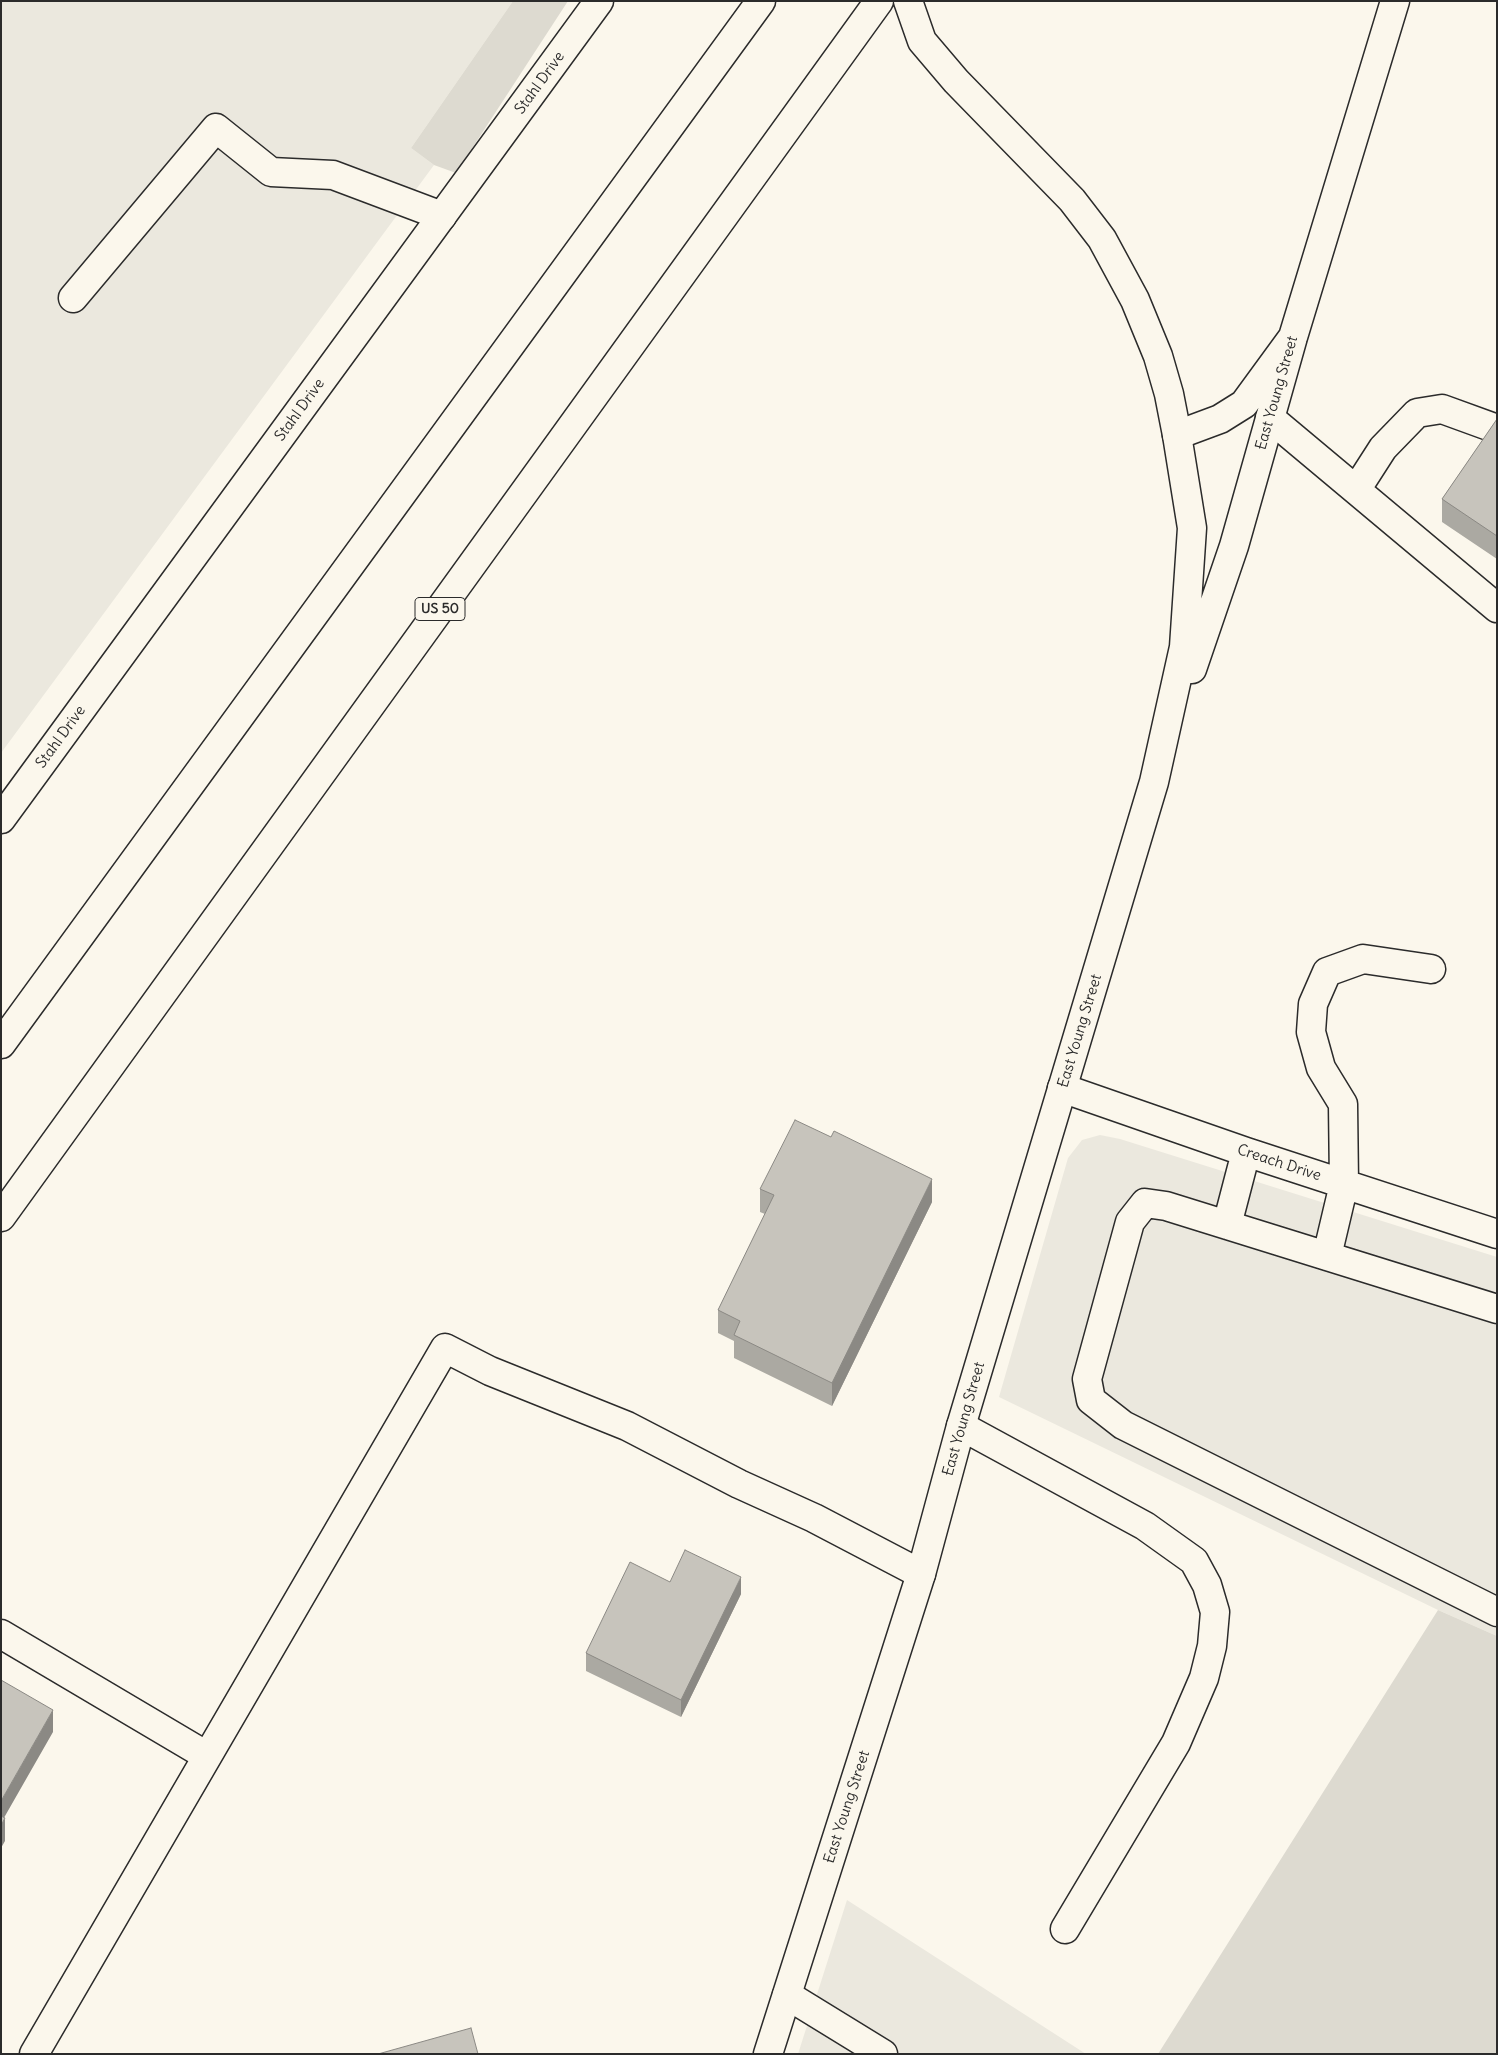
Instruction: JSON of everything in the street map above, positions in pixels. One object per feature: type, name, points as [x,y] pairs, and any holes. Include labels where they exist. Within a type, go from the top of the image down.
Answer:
[{"type":"main road","name":"Stahl Drive","points":[[1,818],[599,1]]},
{"type":"main road","points":[[1,1044],[761,1]]},
{"type":"main road","name":"US 50","points":[[1,1217],[879,1]]},
{"type":"main road","name":"East Young Street","points":[[908,1],[922,41],[956,81],[1072,200],[1102,240],[1135,300],[1158,356],[1169,394],[1192,528],[1184,647],[1154,782]]},
{"type":"main road","name":"East Young Street","points":[[768,2054],[921,1574],[961,1426],[1154,782],[1234,546],[1293,337],[1395,1]]},
{"type":"main road","points":[[73,298],[216,128],[271,172],[333,174],[442,216]]},
{"type":"main road","points":[[1176,435],[1220,419],[1244,404],[1293,337]]},
{"type":"main road","points":[[1356,490],[1383,448],[1417,413],[1442,409],[1497,429]]},
{"type":"main road","points":[[1270,418],[1497,608]]},
{"type":"main road","points":[[1327,1256],[1344,1184],[1343,1104],[1322,1068],[1311,1032],[1313,1004],[1327,972],[1363,959],[1431,969]]},
{"type":"main road","name":"Creach Drive","points":[[1062,1088],[1246,1152],[1497,1234]]},
{"type":"main road","points":[[1227,1225],[1246,1152]]},
{"type":"main road","points":[[1497,1308],[1166,1206],[1145,1203],[1130,1222],[1087,1379],[1091,1400],[1123,1425],[1497,1612]]},
{"type":"main road","points":[[34,2054],[445,1348],[490,1371],[626,1426],[739,1484],[814,1518],[921,1574]]},
{"type":"main road","points":[[961,1426],[1145,1526],[1194,1561],[1207,1585],[1215,1612],[1212,1646],[1204,1678],[1176,1743],[1065,1929]]},
{"type":"main road","points":[[1,1634],[207,1756]]},
{"type":"main road","points":[[786,1995],[883,2054]]},
{"type":"shaded area","points":[[1,1],[513,1],[411,148],[434,165],[1,753]]},
{"type":"shaded area","points":[[513,1],[568,1],[456,173],[434,165],[411,148]]},
{"type":"shaded area","points":[[1100,1135],[1120,1139],[1497,1257],[1497,1636],[1438,1610],[999,1397],[1068,1158],[1082,1140]]},
{"type":"shaded area","points":[[1438,1610],[1497,1636],[1497,2054],[1158,2054]]},
{"type":"shaded area","points":[[847,1900],[1086,2054],[798,2054]]},
{"type":"building","points":[[1497,419],[1497,536],[1442,499]]},
{"type":"building","points":[[795,1120],[831,1137],[834,1131],[932,1179],[832,1383],[734,1335],[740,1321],[718,1310],[774,1195],[760,1189]]},
{"type":"building","points":[[685,1550],[741,1577],[681,1700],[586,1653],[630,1562],[670,1582]]},
{"type":"building","points":[[1,1680],[53,1710],[1,1801]]},
{"type":"building","points":[[1,1816],[5,1818],[1,1825]]},
{"type":"building","points":[[471,2028],[478,2054],[378,2054]]}]
